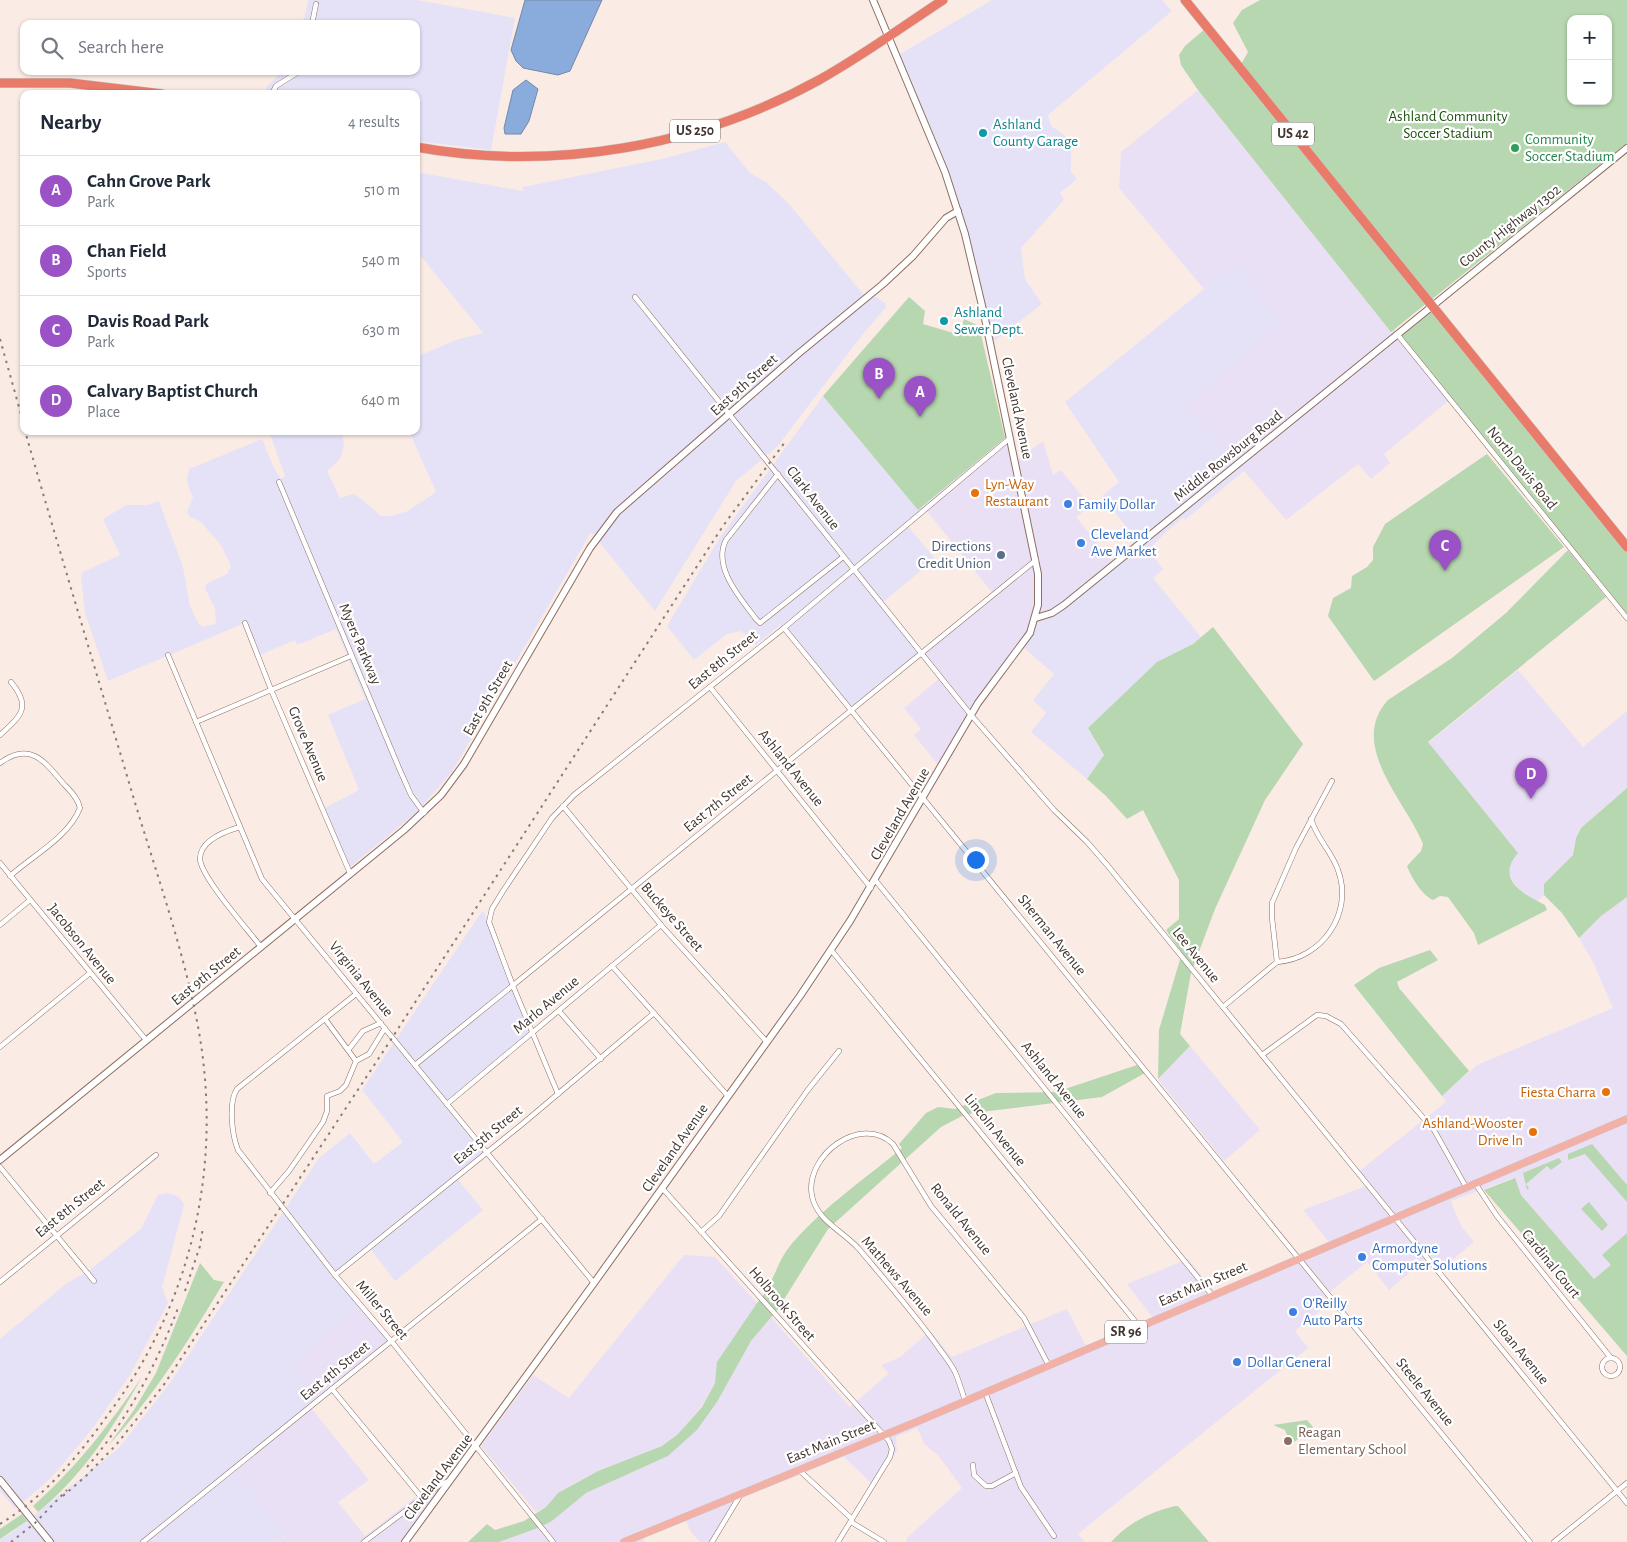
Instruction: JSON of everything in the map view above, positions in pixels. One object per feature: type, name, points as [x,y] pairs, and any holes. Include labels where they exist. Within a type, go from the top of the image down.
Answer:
[{"type":"highway","name":"US 250","points":[[420,148],[483,156],[534,157],[598,152],[655,142],[713,126],[765,106],[819,80],[943,0]]},
{"type":"highway","name":"US 42","points":[[1185,0],[1627,547]]},
{"type":"highway","points":[[0,83],[70,83],[129,90]]},
{"type":"main road","name":"East Main Street","points":[[624,1542],[965,1401],[1048,1364],[1627,1119]]},
{"type":"street","name":"Cleveland Avenue","points":[[405,1542],[476,1447],[831,950],[876,881],[983,694],[1026,639],[1036,618],[1040,595],[1036,560],[984,314],[958,211],[945,172],[873,0]]},
{"type":"street","points":[[313,20],[316,4]]},
{"type":"street","points":[[274,90],[276,86],[294,75]]},
{"type":"street","name":"County Highway 1302","points":[[1432,306],[1627,148]]},
{"type":"street","name":"East 9th Street","points":[[0,1160],[424,813],[442,795],[464,764],[590,548],[617,512],[798,354],[883,284],[913,256],[946,218],[958,211]]},
{"type":"street","name":"Clark Avenue","points":[[635,297],[971,715]]},
{"type":"street","name":"Middle Rowsburg Road","points":[[1036,618],[1052,613],[1064,605],[1432,306]]},
{"type":"street","name":"North Davis Road","points":[[1397,334],[1627,618]]},
{"type":"street","name":"East 8th Street","points":[[513,986],[491,930],[490,916],[496,903],[552,818],[563,806],[784,628],[1010,438]]},
{"type":"street","points":[[778,474],[726,540],[722,549],[721,557],[728,577],[756,619],[760,623],[843,558]]},
{"type":"street","name":"Myers Parkway","points":[[279,482],[408,788],[424,813]]},
{"type":"street","name":"East 7th Street","points":[[415,1065],[1036,560]]},
{"type":"street","name":"Grove Avenue","points":[[245,623],[272,692],[350,873]]},
{"type":"street","name":"Sherman Avenue","points":[[784,628],[1300,1258]]},
{"type":"street","name":"Virginia Avenue","points":[[168,655],[262,879],[296,918],[356,994],[594,1283]]},
{"type":"street","points":[[196,722],[272,692],[351,656]]},
{"type":"street","points":[[0,735],[19,717],[23,708],[21,696],[11,682]]},
{"type":"street","name":"Ashland Avenue","points":[[710,687],[871,888]]},
{"type":"street","name":"Lee Avenue","points":[[971,715],[1054,810],[1096,851],[1395,1217]]},
{"type":"street","points":[[0,763],[13,756],[26,753],[36,755],[47,764],[76,798],[80,808],[76,817],[62,833],[10,876]]},
{"type":"street","points":[[1277,962],[1272,902],[1280,881],[1311,818],[1332,781]]},
{"type":"street","name":"Buckeye Street","points":[[563,806],[661,925],[766,1041]]},
{"type":"street","points":[[1223,1007],[1277,962],[1303,956],[1313,950],[1330,933],[1341,910],[1342,891],[1339,872],[1316,833],[1311,818]]},
{"type":"street","points":[[240,827],[224,832],[214,838],[202,852],[200,863],[212,885],[261,947]]},
{"type":"street","name":"Jacobson Avenue","points":[[0,863],[146,1040]]},
{"type":"street","name":"Ashland Avenue","points":[[876,881],[1212,1295]]},
{"type":"street","points":[[0,925],[30,900]]},
{"type":"street","name":"Marlo Avenue","points":[[447,1104],[661,925]]},
{"type":"street","name":"Lincoln Avenue","points":[[831,950],[1139,1326]]},
{"type":"street","points":[[612,966],[728,1095]]},
{"type":"street","points":[[0,1047],[90,973]]},
{"type":"street","points":[[513,986],[558,1094]]},
{"type":"street","points":[[356,994],[325,1020],[349,1049],[356,1061]]},
{"type":"street","points":[[559,1011],[601,1059]]},
{"type":"street","name":"East 5th Street","points":[[335,1275],[601,1059],[654,1013]]},
{"type":"street","points":[[1262,1055],[1318,1015],[1326,1016],[1342,1024],[1434,1130],[1466,1187]]},
{"type":"street","name":"Miller Street","points":[[325,1020],[237,1089],[233,1097],[236,1146],[243,1160],[335,1275],[392,1342],[553,1542]]},
{"type":"street","points":[[349,1049],[363,1031],[381,1023]]},
{"type":"street","points":[[270,1193],[289,1171],[323,1122],[327,1112],[327,1096],[346,1085],[356,1061],[369,1054],[385,1028]]},
{"type":"street","points":[[701,1232],[719,1216],[807,1091],[839,1051]]},
{"type":"street","name":"Ronald Avenue","points":[[831,1148],[848,1138],[865,1134],[880,1136],[893,1144],[930,1206],[1024,1318],[1048,1364]]},
{"type":"street","name":"Mathews Avenue","points":[[831,1148],[819,1160],[812,1178],[812,1195],[816,1207],[826,1220],[858,1248],[923,1326],[954,1369],[965,1401]]},
{"type":"street","name":"East 8th Street","points":[[0,1282],[156,1154]]},
{"type":"street","points":[[0,1167],[94,1281]]},
{"type":"street","name":"Cardinal Court","points":[[1475,1183],[1497,1216],[1611,1358]]},
{"type":"street","name":"Holbrook Street","points":[[662,1188],[884,1435]]},
{"type":"street","name":"Sloan Avenue","points":[[1395,1217],[1627,1503]]},
{"type":"street","name":"East 4th Street","points":[[143,1542],[542,1220]]},
{"type":"street","name":"Steele Avenue","points":[[1300,1258],[1530,1542]]},
{"type":"street","points":[[1611,1358],[1617,1360],[1620,1368],[1617,1374],[1611,1376],[1606,1374],[1602,1367],[1606,1360],[1611,1358]]},
{"type":"street","points":[[332,1389],[422,1498]]},
{"type":"street","points":[[985,1392],[1016,1473],[1032,1505],[1054,1536]]},
{"type":"street","points":[[838,1542],[891,1453],[891,1445],[884,1435]]},
{"type":"street","points":[[973,1465],[974,1475],[986,1486],[992,1486],[1016,1473]]},
{"type":"street","points":[[799,1470],[851,1520],[884,1542]]},
{"type":"street","points":[[0,1480],[50,1542]]},
{"type":"street","points":[[364,1542],[422,1498],[450,1481]]},
{"type":"street","points":[[1554,1542],[1627,1483]]},
{"type":"street","points":[[712,1542],[741,1494]]},
{"type":"shaded area","points":[[308,0],[417,0],[515,18],[491,150],[420,141],[420,90],[266,90],[267,86],[279,75],[420,75],[420,20],[304,20]]},
{"type":"shaded area","points":[[992,0],[1162,0],[1172,11],[1048,115],[1051,126],[1068,138],[1071,148],[1071,172],[1077,179],[1060,193],[1064,200],[1021,248],[1025,279],[1042,304],[993,342],[963,217],[943,158],[900,54]]},
{"type":"shaded area","points":[[1198,90],[1391,332],[1395,329],[1452,398],[1384,454],[1390,463],[1371,479],[1358,464],[1286,520],[1239,465],[1237,467],[1185,404],[1284,323],[1235,264],[1204,289],[1119,188],[1121,152]]},
{"type":"shaded area","points":[[725,142],[750,173],[766,182],[789,204],[863,294],[876,297],[885,303],[886,307],[859,339],[777,447],[736,481],[655,611],[591,532],[452,772],[418,811],[349,868],[325,808],[359,790],[328,715],[365,699],[336,629],[297,645],[295,640],[260,655],[247,622],[108,681],[85,613],[81,577],[83,572],[120,555],[103,519],[126,505],[148,505],[159,501],[183,567],[190,606],[198,623],[203,627],[215,624],[216,621],[215,609],[205,588],[206,584],[227,574],[231,566],[221,545],[201,522],[189,516],[187,512],[193,497],[188,486],[187,477],[189,469],[262,439],[273,466],[281,479],[285,476],[270,435],[343,435],[344,446],[340,459],[327,471],[340,498],[353,494],[381,516],[391,516],[408,511],[436,492],[411,435],[420,435],[420,355],[456,340],[483,333],[420,255],[420,173],[523,191],[523,187],[662,159]]},
{"type":"shaded area","points":[[1235,264],[1284,323],[1185,404],[1237,466],[1239,465],[1244,471],[1185,520],[1183,518],[1167,531],[1155,543],[1153,556],[1163,569],[1153,578],[1201,637],[1088,729],[1104,755],[1087,779],[1031,732],[1046,713],[1033,700],[1054,674],[1024,648],[1036,628],[1115,566],[1111,560],[1137,540],[1102,496],[1119,482],[1065,402]]},
{"type":"shaded area","points":[[823,396],[918,510],[923,506],[926,511],[908,526],[935,559],[882,603],[922,654],[852,711],[780,625],[756,645],[741,631],[727,634],[694,660],[667,626],[719,539]]},
{"type":"shaded area","points":[[1013,435],[1018,459],[1043,441],[1053,475],[1061,470],[1090,506],[1076,517],[1115,565],[1036,628],[983,701],[943,771],[914,735],[921,729],[904,708],[941,677],[922,654],[994,595],[923,506],[1005,438]]},
{"type":"shaded area","points":[[1518,670],[1583,747],[1627,711],[1627,788],[1581,828],[1576,838],[1573,855],[1544,884],[1544,895],[1537,901],[1520,890],[1513,882],[1508,871],[1510,862],[1518,853],[1428,743]]},
{"type":"shaded area","points":[[1627,897],[1627,1313],[1604,1290],[1521,1195],[1513,1178],[1451,1201],[1461,1226],[1474,1242],[1441,1269],[1430,1255],[1389,1290],[1367,1262],[1327,1294],[1332,1301],[1295,1331],[1308,1348],[1078,1534],[1085,1542],[906,1542],[907,1538],[962,1488],[938,1455],[925,1445],[917,1428],[896,1437],[897,1450],[875,1487],[842,1455],[736,1500],[710,1542],[700,1542],[691,1532],[686,1521],[643,1538],[645,1542],[499,1542],[552,1521],[586,1493],[668,1456],[697,1430],[717,1402],[751,1341],[771,1317],[850,1407],[888,1374],[882,1365],[900,1357],[930,1331],[952,1357],[1067,1309],[1086,1346],[1153,1318],[1127,1284],[1188,1259],[1215,1292],[1329,1242],[1303,1210],[1366,1186],[1357,1173],[1446,1102],[1442,1096],[1477,1065],[1613,1008],[1593,962],[1579,938],[1601,916]]},
{"type":"shaded area","points":[[483,910],[534,1031],[446,1106],[484,1151],[455,1176],[483,1210],[395,1281],[368,1246],[334,1273],[361,1308],[293,1362],[319,1397],[232,1468],[286,1535],[278,1542],[0,1542],[0,1539],[14,1531],[118,1449],[170,1383],[319,1158],[350,1133],[374,1164],[403,1142],[362,1090]]},
{"type":"shaded area","points":[[1190,1046],[1260,1130],[1224,1161],[1158,1079]]},
{"type":"shaded area","points":[[168,1193],[179,1197],[184,1205],[162,1287],[168,1303],[130,1375],[92,1429],[51,1478],[15,1509],[0,1491],[0,1339],[67,1283],[90,1270],[141,1229],[158,1195]]},
{"type":"shaded area","points":[[684,1255],[715,1257],[757,1303],[718,1362],[715,1383],[701,1407],[678,1434],[662,1446],[598,1471],[558,1493],[546,1507],[536,1512],[481,1446],[533,1375],[569,1398]]},
{"type":"shaded area","points":[[361,1308],[391,1345],[312,1409],[369,1480],[338,1502],[365,1536],[432,1484],[442,1496],[409,1542],[278,1542],[286,1536],[232,1468],[319,1397],[293,1362]]},
{"type":"green space","name":"Ashland Community Soccer Stadium","points":[[1260,0],[1627,0],[1627,143],[1431,300],[1240,66],[1248,52],[1233,23],[1242,10]]},
{"type":"green space","points":[[1206,28],[1428,302],[1391,332],[1198,90],[1181,65],[1179,55],[1185,46]]},
{"type":"green space","points":[[909,297],[925,311],[923,324],[960,335],[964,319],[979,326],[1005,438],[918,510],[823,396]]},
{"type":"green space","points":[[1431,306],[1627,549],[1627,614],[1398,333]]},
{"type":"green space","points":[[1487,454],[1564,547],[1374,681],[1328,616],[1333,598],[1351,588],[1352,576],[1367,567],[1373,560],[1373,547],[1385,524]]},
{"type":"green space","points":[[1568,550],[1606,597],[1428,742],[1518,853],[1509,871],[1515,885],[1528,896],[1545,905],[1547,910],[1478,945],[1474,933],[1448,897],[1440,896],[1433,900],[1429,898],[1417,885],[1407,866],[1421,851],[1423,844],[1384,773],[1377,754],[1374,735],[1377,717],[1388,700],[1452,658],[1506,613]]},
{"type":"green space","points":[[1213,627],[1303,744],[1265,800],[1215,909],[1191,973],[1180,1034],[1190,1046],[1158,1079],[1159,1030],[1182,953],[1166,930],[1179,919],[1179,880],[1143,810],[1127,819],[1087,779],[1104,755],[1088,728],[1157,662],[1193,644]]},
{"type":"green space","points":[[1627,788],[1627,897],[1601,916],[1579,938],[1562,913],[1544,895],[1544,884],[1573,855],[1576,838],[1581,828]]},
{"type":"green space","points":[[1430,950],[1438,960],[1397,982],[1399,988],[1469,1071],[1442,1096],[1354,985],[1379,968]]},
{"type":"green space","points":[[1137,1065],[1145,1073],[1102,1097],[973,1113],[962,1116],[941,1127],[828,1229],[778,1309],[751,1341],[717,1402],[697,1430],[668,1456],[586,1493],[552,1521],[538,1528],[499,1542],[468,1542],[487,1524],[495,1530],[524,1521],[546,1507],[558,1493],[598,1471],[662,1446],[678,1434],[702,1407],[715,1383],[717,1362],[766,1291],[787,1250],[826,1209],[902,1148],[899,1144],[926,1113],[938,1107],[955,1109],[996,1093],[1056,1092]]},
{"type":"green space","points":[[1592,1144],[1627,1185],[1627,1202],[1585,1154],[1568,1160],[1568,1154]]},
{"type":"green space","points":[[1559,1158],[1562,1162],[1551,1170],[1547,1166],[1526,1184],[1529,1188],[1527,1190],[1523,1173]]},
{"type":"green space","points":[[1515,1178],[1521,1195],[1594,1279],[1611,1265],[1602,1255],[1627,1233],[1627,1356],[1484,1190]]},
{"type":"green space","points":[[1589,1202],[1608,1225],[1602,1231],[1581,1209]]},
{"type":"green space","points":[[200,1263],[214,1280],[224,1282],[156,1387],[108,1446],[134,1410],[156,1373]]},
{"type":"green space","points":[[142,1377],[109,1432],[83,1466],[69,1483],[38,1512],[33,1506],[92,1445]]},
{"type":"green space","points":[[1307,1420],[1313,1427],[1289,1446],[1287,1445],[1288,1437],[1285,1430],[1273,1425]]},
{"type":"green space","points":[[1178,1506],[1209,1542],[1111,1542],[1140,1519],[1157,1511]]},
{"type":"green space","points":[[22,1514],[27,1521],[0,1539],[0,1529]]},
{"type":"water","points":[[525,0],[602,0],[570,71],[558,75],[523,68],[516,61],[511,50]]},
{"type":"water","points":[[526,80],[538,89],[529,121],[521,134],[505,134],[504,128],[513,90]]},
{"type":"railway","points":[[0,339],[20,411]]},
{"type":"railway","points":[[0,1524],[34,1499],[64,1470],[103,1422],[142,1363],[164,1319],[182,1274],[195,1228],[203,1180],[207,1131],[205,1082],[199,1032],[185,970],[26,435]]},
{"type":"railway","points":[[63,1496],[86,1476],[116,1445],[163,1386],[392,1038],[723,526],[785,442]]},
{"type":"railway","points":[[185,1291],[200,1246],[203,1227]]},
{"type":"railway","points":[[87,1467],[115,1430],[139,1392],[160,1351],[178,1308]]},
{"type":"railway","points":[[11,1542],[35,1523],[67,1490]]},
{"type":"place","name":"Ashland County Garage","points":[[983,133]]},
{"type":"place","name":"Community Soccer Stadium","points":[[1515,148]]},
{"type":"place","name":"Ashland Sewer Dept.","points":[[944,321]]},
{"type":"place","name":"Chan Field","points":[[879,399]]},
{"type":"place","name":"Cahn Grove Park","points":[[920,417]]},
{"type":"place","name":"Lyn-Way Restaurant","points":[[975,493]]},
{"type":"place","name":"Family Dollar","points":[[1068,504]]},
{"type":"place","name":"Cleveland Ave Market","points":[[1081,543]]},
{"type":"place","name":"Directions Credit Union","points":[[1001,555]]},
{"type":"place","name":"Davis Road Park","points":[[1445,571]]},
{"type":"place","name":"Calvary Baptist Church","points":[[1531,799]]},
{"type":"place","name":"Fiesta Charra","points":[[1606,1092]]},
{"type":"place","name":"Ashland-Wooster Drive In","points":[[1533,1132]]},
{"type":"place","name":"Armordyne Computer Solutions","points":[[1362,1257]]},
{"type":"place","name":"O'Reilly Auto Parts","points":[[1293,1312]]},
{"type":"place","name":"Dollar General","points":[[1237,1362]]},
{"type":"place","name":"Reagan Elementary School","points":[[1288,1441]]}]
